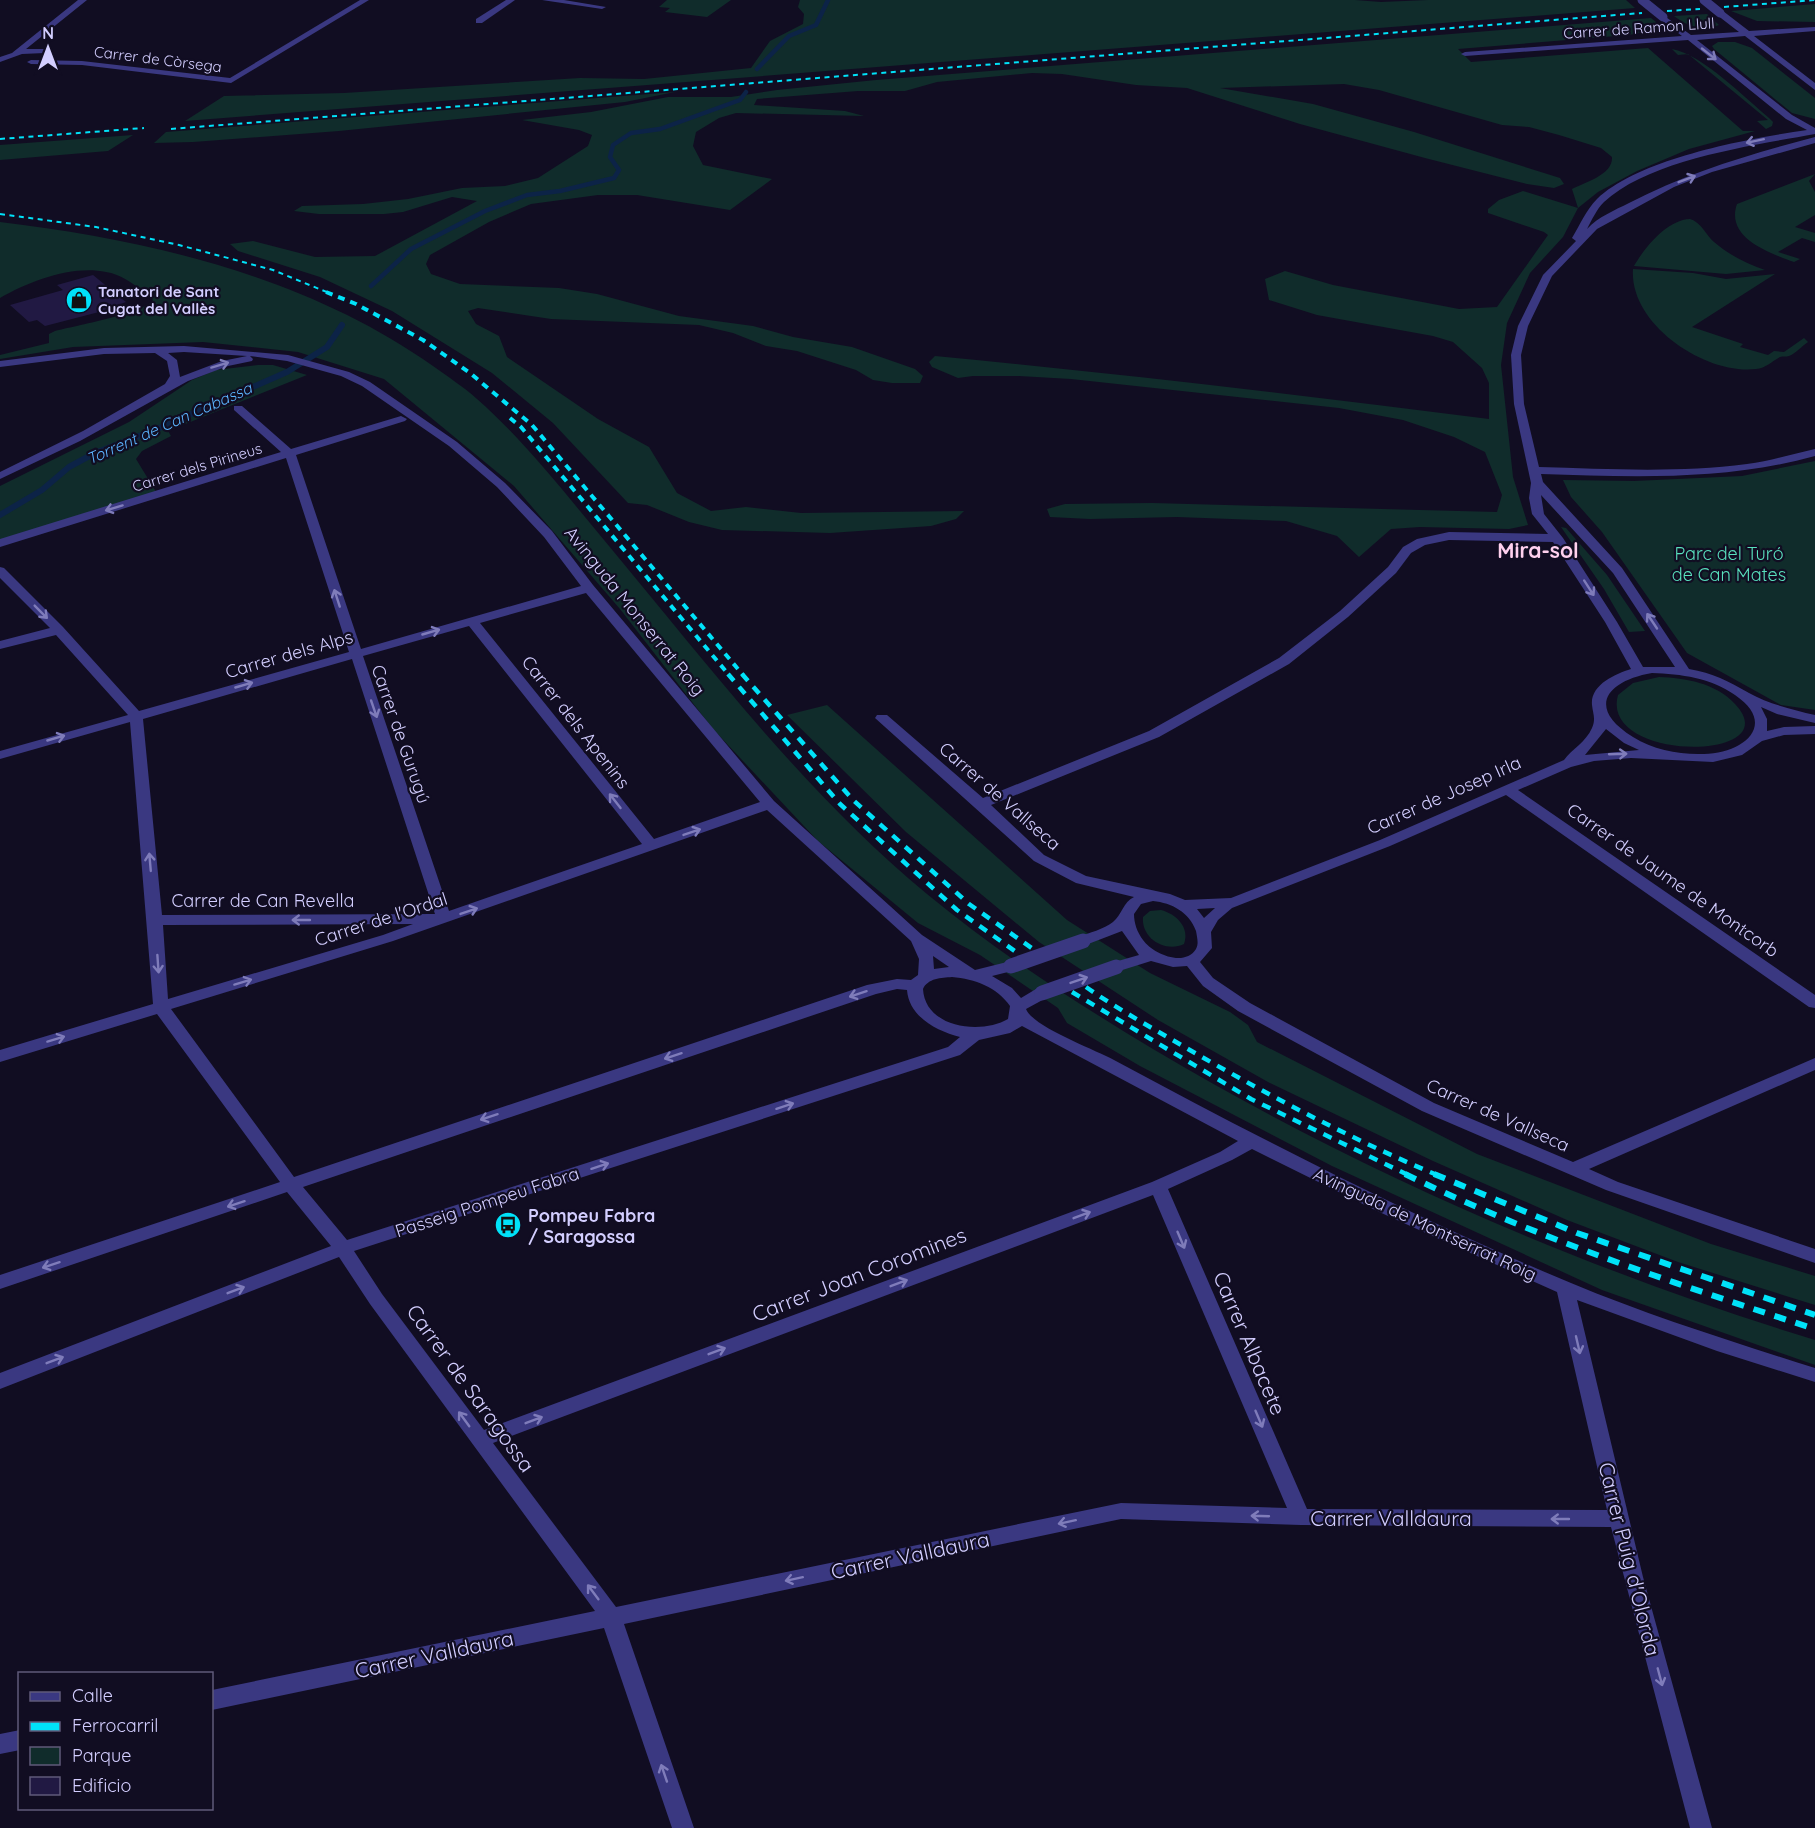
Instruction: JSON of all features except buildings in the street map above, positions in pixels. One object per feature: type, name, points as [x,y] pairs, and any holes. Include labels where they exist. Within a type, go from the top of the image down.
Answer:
[{"type":"street","points":[[38,36],[45,52],[42,59],[31,62],[11,59],[15,57],[38,36],[83,0]]},
{"type":"street","name":"Carrer de Còrsega","points":[[31,62],[82,63],[231,81],[365,0]]},
{"type":"street","points":[[478,21],[511,0]]},
{"type":"street","points":[[546,0],[602,7]]},
{"type":"street","points":[[1642,0],[1788,117],[1814,133]]},
{"type":"street","points":[[1704,0],[1815,87]]},
{"type":"street","name":"Carrer de Ramon Llull","points":[[1465,54],[1815,29]]},
{"type":"street","points":[[0,60],[45,52]]},
{"type":"street","name":"Carrer de Còrsega","points":[[45,52],[82,63]]},
{"type":"street","points":[[0,66],[15,57]]},
{"type":"street","points":[[1638,670],[1611,622],[1557,538],[1538,514],[1535,498],[1536,477],[1519,404],[1516,355],[1523,326],[1548,275],[1570,249],[1594,227],[1671,185],[1814,133]]},
{"type":"street","points":[[1570,249],[1587,216],[1598,203],[1606,196],[1644,176],[1684,160],[1755,141],[1814,133]]},
{"type":"street","points":[[0,364],[94,352],[156,349],[223,351],[274,356]]},
{"type":"street","points":[[156,349],[172,360],[175,376],[170,385]]},
{"type":"street","points":[[0,476],[85,434],[184,377],[231,361],[274,356]]},
{"type":"street","name":"Avinguda Monserrat Roig","points":[[274,356],[324,368],[366,384],[453,444],[501,485],[548,534],[589,588],[769,804],[917,938],[1006,993],[1018,1010]]},
{"type":"street","points":[[238,408],[290,454]]},
{"type":"street","name":"Carrer dels Pirineus","points":[[0,543],[401,419]]},
{"type":"street","points":[[1536,477],[1706,471],[1761,464],[1815,452]]},
{"type":"street","name":"Carrer de Gurugú","points":[[290,454],[444,919]]},
{"type":"street","points":[[1536,477],[1618,571],[1684,670]]},
{"type":"street","points":[[981,804],[1154,734],[1284,661],[1344,614],[1392,570],[1407,550],[1421,542],[1449,536],[1557,538]]},
{"type":"street","points":[[0,571],[59,630],[136,716]]},
{"type":"street","name":"Carrer dels Alps","points":[[0,755],[589,588]]},
{"type":"street","name":"Carrer dels Apenins","points":[[472,621],[652,846]]},
{"type":"street","points":[[0,645],[59,630]]},
{"type":"street","points":[[1566,764],[1586,747],[1602,723],[1599,698],[1607,684],[1626,673],[1638,670],[1684,670],[1703,675],[1764,704],[1815,719]]},
{"type":"street","points":[[1737,691],[1747,698],[1759,714],[1761,730],[1758,738]]},
{"type":"street","points":[[1602,715],[1608,723],[1628,739],[1656,752],[1672,755],[1718,757],[1748,747],[1758,738],[1784,731],[1815,730]]},
{"type":"street","name":"Carrer de Can Revella","points":[[136,716],[161,1007]]},
{"type":"street","name":"Carrer de Vallseca","points":[[882,718],[1039,858],[1062,872],[1103,886],[1152,896]]},
{"type":"street","name":"Carrer de Josep Irla","points":[[1237,901],[1385,843],[1566,764],[1594,755],[1623,753],[1672,755]]},
{"type":"street","name":"Carrer de Jaume de Montcorb","points":[[1508,790],[1815,1003]]},
{"type":"street","name":"Carrer de l'Ordal","points":[[0,1056],[444,919],[769,804]]},
{"type":"street","name":"Carrer de Vallseca","points":[[1103,886],[1115,892],[1127,913]]},
{"type":"street","points":[[0,1282],[292,1186],[346,1165],[873,989],[920,982],[952,972],[973,974],[1011,966],[1117,927],[1127,913],[1136,901],[1152,896],[1163,897],[1184,905],[1197,917],[1205,945],[1202,952],[1190,960],[1165,961],[1151,956],[1133,939],[1127,913]]},
{"type":"street","points":[[1184,905],[1237,901]]},
{"type":"street","points":[[1203,932],[1219,910],[1237,901]]},
{"type":"street","name":"Carrer de Can Revella","points":[[155,920],[444,919]]},
{"type":"street","name":"Avinguda Monserrat Roig","points":[[917,938],[927,959],[920,982],[914,992],[917,1000],[932,1019],[946,1028],[976,1034]]},
{"type":"street","points":[[1007,1028],[1016,1022],[1018,1010],[1042,993],[1151,956]]},
{"type":"street","name":"Carrer de Vallseca","points":[[1190,960],[1219,990],[1285,1030],[1428,1107],[1612,1186],[1815,1256]]},
{"type":"street","name":"Carrer de Saragossa","points":[[161,1007],[292,1186],[343,1248],[376,1299],[611,1617],[683,1828]]},
{"type":"street","points":[[1018,1010],[1033,1027],[1052,1034]]},
{"type":"street","points":[[976,1034],[1007,1028],[1052,1034]]},
{"type":"street","name":"Passeig Pompeu Fabra","points":[[0,1381],[343,1248],[954,1051],[976,1034]]},
{"type":"street","name":"Avinguda de Montserrat Roig","points":[[1052,1034],[1251,1141],[1383,1206],[1565,1288],[1724,1346],[1815,1374]]},
{"type":"street","points":[[1573,1169],[1815,1064]]},
{"type":"street","name":"Carrer Joan Coromines","points":[[479,1440],[1158,1186],[1226,1156],[1251,1141]]},
{"type":"street","name":"Carrer Albacete","points":[[1158,1186],[1301,1517]]},
{"type":"street","name":"Carrer Puig d'Olorda","points":[[1565,1288],[1619,1519],[1701,1828]]},
{"type":"street","name":"Carrer Valldaura","points":[[213,1700],[1121,1511],[1301,1517],[1619,1519]]},
{"type":"street","points":[[0,1744],[18,1740]]},
{"type":"green space","points":[[667,0],[731,0],[707,17],[665,12],[670,8],[659,7]]},
{"type":"green space","points":[[800,0],[1355,0],[1381,2],[1626,0],[1635,8],[185,121],[224,96],[344,93],[580,78],[644,79],[751,68],[770,41],[803,24],[804,14],[798,7]]},
{"type":"green space","points":[[1815,4],[1815,22],[1757,21],[1731,11]]},
{"type":"green space","points":[[1707,14],[1719,25],[1707,28],[1695,27],[1674,16]]},
{"type":"green space","points":[[1651,18],[1656,22],[1655,26],[1640,33],[1628,35],[1458,49],[1471,62],[1648,48],[1743,131],[1755,131],[1689,149],[1637,171],[1598,192],[1578,208],[1572,189],[1591,181],[1608,169],[1612,157],[1601,148],[1529,127],[1502,125],[1379,90],[1344,84],[1220,88],[1313,104],[1414,132],[1560,178],[1564,184],[1554,188],[1527,184],[1300,124],[1187,88],[1136,85],[1062,74],[1032,73],[937,82],[905,91],[858,91],[757,99],[754,105],[845,111],[864,116],[736,113],[719,118],[696,132],[693,146],[703,165],[772,179],[730,210],[637,195],[598,195],[531,204],[489,222],[430,255],[426,264],[431,274],[460,284],[559,288],[597,294],[679,316],[753,326],[793,337],[852,347],[915,369],[923,376],[920,383],[892,383],[873,380],[856,370],[797,351],[766,346],[733,333],[699,325],[551,319],[478,308],[468,311],[476,324],[499,336],[507,357],[598,419],[649,447],[677,493],[711,511],[746,507],[801,513],[964,511],[956,519],[931,526],[830,533],[722,530],[689,522],[647,505],[628,503],[553,423],[492,373],[392,311],[320,277],[238,251],[230,244],[253,241],[315,257],[375,256],[477,201],[452,197],[403,212],[384,214],[319,214],[294,211],[302,206],[363,204],[408,199],[462,188],[505,186],[538,178],[588,146],[592,135],[579,130],[522,120],[591,112],[668,97],[731,97],[876,80]]},
{"type":"green space","points":[[1718,42],[1735,42],[1752,48],[1815,98],[1815,119],[1792,113],[1714,49],[1712,46]]},
{"type":"green space","points":[[1672,49],[1684,53],[1687,54],[1678,55]]},
{"type":"green space","points":[[1691,56],[1710,68],[1735,89],[1773,122],[1772,126],[1766,129],[1757,121],[1768,120]]},
{"type":"green space","points":[[675,92],[625,102],[339,131],[154,143],[166,132]]},
{"type":"green space","points":[[133,135],[108,151],[0,160],[0,145]]},
{"type":"green space","points":[[1815,174],[1809,181],[1815,192],[1815,215],[1795,227],[1815,233],[1815,242],[1802,238],[1778,252],[1800,259],[1794,262],[1773,254],[1743,235],[1737,226],[1735,216],[1737,204]]},
{"type":"green space","points":[[1523,191],[1578,208],[1563,237],[1530,273],[1507,323],[1501,365],[1513,477],[1528,525],[1509,529],[1420,527],[1391,529],[1359,557],[1337,536],[1286,521],[1177,517],[1090,519],[1050,517],[1047,509],[1065,504],[1152,503],[1497,512],[1502,495],[1485,452],[1454,437],[1403,420],[1339,408],[1071,379],[1019,376],[958,378],[932,367],[929,362],[935,356],[1004,363],[1212,385],[1489,419],[1489,383],[1482,368],[1453,342],[1433,336],[1317,315],[1269,300],[1265,279],[1285,271],[1333,285],[1459,309],[1497,307],[1548,235],[1488,213],[1488,209],[1499,200]]},
{"type":"green space","points":[[1690,219],[1726,251],[1765,270],[1726,274],[1634,266],[1650,243],[1665,229]]},
{"type":"green space","points":[[0,222],[114,240],[226,267],[333,308],[384,335],[456,382],[495,416],[546,470],[760,728],[800,772],[840,814],[927,894],[1009,956],[1066,995],[1153,1049],[1312,1137],[1393,1177],[1559,1249],[1643,1282],[1815,1340],[1815,1365],[1602,1290],[1332,1166],[1140,1066],[1067,1023],[1058,1008],[980,955],[918,923],[818,841],[713,729],[620,609],[514,486],[384,379],[298,352],[203,342],[73,347],[0,359],[0,355],[49,343],[49,334],[55,331],[137,310],[153,300],[121,277],[93,270],[65,273],[38,280],[0,298]]},
{"type":"green space","points":[[1633,269],[1693,273],[1726,279],[1775,274],[1692,327],[1743,344],[1740,347],[1768,355],[1774,351],[1784,352],[1804,338],[1808,342],[1791,355],[1780,357],[1756,369],[1736,369],[1715,364],[1674,342],[1657,326],[1643,309],[1635,289]]},
{"type":"green space","points":[[273,365],[307,375],[168,431],[171,436],[142,451],[136,459],[158,495],[0,543],[0,486],[129,422],[192,380],[216,370]]},
{"type":"green space","name":"Parc del Turó de Can Mates","points":[[1815,461],[1815,710],[1781,705],[1687,653],[1602,532],[1571,497],[1563,480],[1634,481],[1742,476]]},
{"type":"green space","points":[[1561,527],[1566,528],[1607,575],[1645,631],[1629,632],[1604,589]]},
{"type":"green space","points":[[1659,677],[1700,683],[1727,697],[1735,704],[1745,723],[1737,737],[1717,745],[1690,747],[1661,743],[1636,733],[1620,717],[1618,695],[1633,683]]},
{"type":"green space","points":[[827,705],[1067,920],[1150,973],[1230,1012],[1248,1025],[1257,1042],[1477,1154],[1711,1244],[1815,1276],[1815,1305],[1678,1262],[1567,1220],[1433,1161],[1268,1082],[1158,1020],[1039,942],[906,832],[787,715]]},
{"type":"green space","points":[[1161,910],[1180,922],[1185,932],[1184,944],[1170,947],[1150,938],[1143,925],[1143,917],[1150,911]]},
{"type":"waterway","points":[[757,69],[789,36],[816,25],[828,0]]},
{"type":"waterway","points":[[371,286],[411,249],[485,211],[527,195],[560,191],[614,178],[619,170],[610,157],[613,145],[631,133],[660,129],[740,100],[746,92]]},
{"type":"waterway","name":"Torrent de Can Cabassa","points":[[0,515],[42,490],[69,467],[95,453],[157,429],[287,372],[327,347],[342,325]]},
{"type":"railway","points":[[1724,7],[1815,0]]},
{"type":"railway","points":[[1667,11],[1700,9]]},
{"type":"railway","points":[[171,129],[1642,13]]},
{"type":"railway","points":[[0,139],[144,128]]},
{"type":"railway","points":[[0,214],[96,227],[179,245],[273,270],[329,293]]},
{"type":"railway","points":[[326,292],[356,304],[423,340],[470,373],[532,425],[743,675]]},
{"type":"railway","points":[[510,418],[521,427],[729,675]]},
{"type":"railway","points":[[728,674],[840,804],[957,910],[1019,954]]},
{"type":"railway","points":[[742,674],[853,800],[969,904],[1033,949]]},
{"type":"railway","points":[[1086,987],[1149,1027],[1279,1100],[1373,1147],[1437,1175]]},
{"type":"railway","points":[[1072,992],[1251,1099],[1408,1175]]},
{"type":"railway","points":[[1405,1174],[1505,1219],[1607,1259],[1815,1329]]},
{"type":"railway","points":[[1434,1174],[1577,1233],[1815,1315]]},
{"type":"place","name":"Tanatori de Sant Cugat del Vallès","points":[[79,300]]},
{"type":"place","name":"Pompeu Fabra / Saragossa","points":[[508,1225]]},
{"type":"district","name":"Mira-sol","points":[[1538,550]]}]
